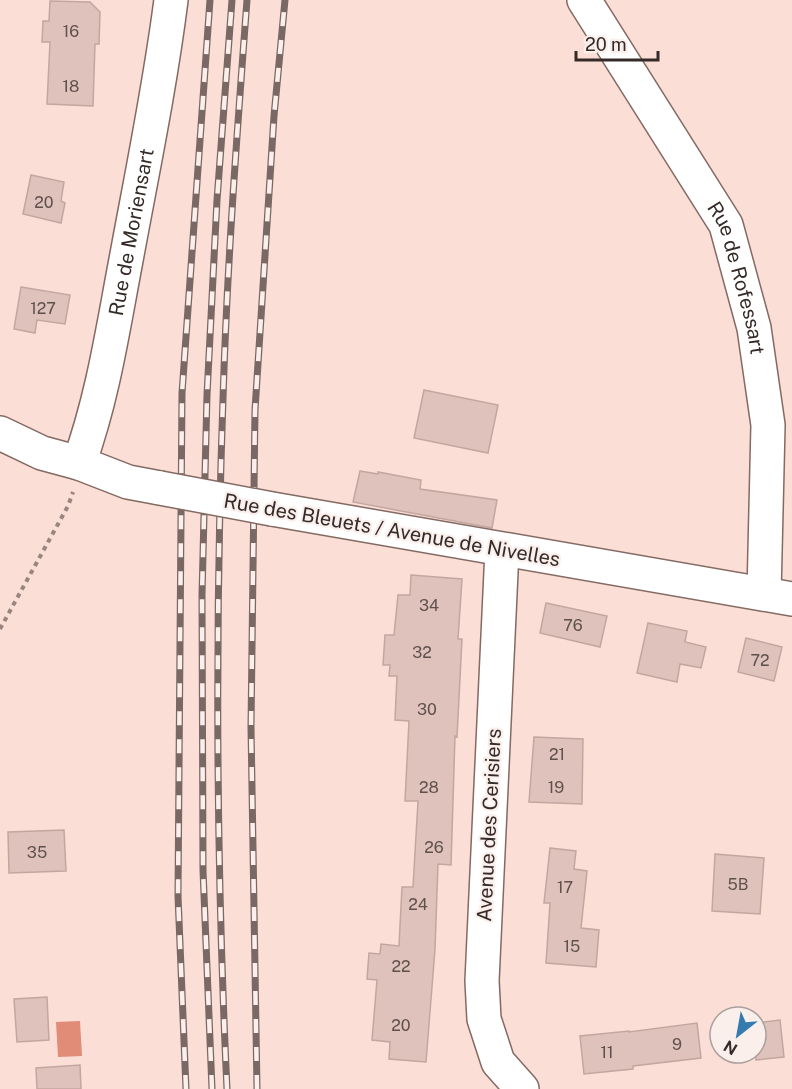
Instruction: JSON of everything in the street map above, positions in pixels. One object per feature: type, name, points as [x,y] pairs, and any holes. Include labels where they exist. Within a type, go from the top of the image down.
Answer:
[{"type":"street","name":"Rue de Moriensart","points":[[77,475],[91,430],[104,371],[163,60],[171,0]]},
{"type":"street","name":"Rue de Rofessart","points":[[584,0],[726,225],[754,328],[768,425],[778,597]]},
{"type":"street","name":"Rue des Bleuets / Avenue de Nivelles","points":[[0,433],[42,453],[77,475],[128,482],[501,550],[778,597]]},
{"type":"street","name":"Avenue des Cerisiers","points":[[501,550],[482,981],[484,1019],[498,1062],[522,1089]]},
{"type":"path","points":[[0,629],[68,506],[77,475]]},
{"type":"shaded area","points":[[80,1021],[82,1056],[58,1057],[56,1022]]},
{"type":"building","points":[[50,1],[90,2],[100,12],[99,44],[95,44],[93,106],[47,104],[50,42],[42,42],[43,21],[49,21]]},
{"type":"building","points":[[31,175],[64,182],[61,201],[65,203],[61,223],[23,214]]},
{"type":"building","points":[[21,287],[70,295],[65,324],[37,320],[35,333],[14,329]]},
{"type":"building","points":[[424,390],[498,405],[488,453],[414,438]]},
{"type":"building","points":[[360,471],[421,480],[420,489],[497,500],[492,528],[353,502]]},
{"type":"building","points":[[411,575],[462,579],[458,639],[462,639],[457,737],[455,736],[451,865],[438,864],[435,949],[426,1062],[389,1059],[390,1042],[372,1040],[377,980],[367,979],[369,953],[380,954],[381,944],[399,946],[402,887],[413,887],[418,801],[405,801],[409,721],[395,720],[397,676],[389,676],[390,665],[383,665],[385,635],[394,635],[398,595],[410,595]]},
{"type":"building","points":[[546,603],[607,616],[600,647],[540,633]]},
{"type":"building","points":[[648,623],[687,631],[685,642],[706,647],[701,668],[680,664],[677,682],[637,673]]},
{"type":"building","points":[[746,638],[782,647],[774,681],[738,672]]},
{"type":"building","points":[[534,737],[583,739],[582,804],[529,802]]},
{"type":"building","points":[[64,830],[66,871],[9,873],[8,832]]},
{"type":"building","points":[[550,848],[576,851],[574,869],[587,871],[581,928],[599,930],[596,967],[546,963],[550,903],[544,903]]},
{"type":"building","points":[[715,854],[764,858],[760,914],[712,911]]},
{"type":"building","points":[[47,997],[49,1040],[17,1042],[14,999]]},
{"type":"building","points":[[780,1020],[784,1057],[768,1059],[768,1022]]},
{"type":"building","points":[[697,1023],[701,1058],[584,1074],[580,1036]]},
{"type":"building","points":[[80,1065],[81,1089],[37,1089],[36,1068]]},
{"type":"railway","points":[[186,1089],[178,896],[182,393],[210,0]]},
{"type":"railway","points":[[212,1089],[203,870],[202,595],[207,395],[217,200],[232,0]]},
{"type":"railway","points":[[227,1089],[219,830],[219,572],[227,299],[247,0]]},
{"type":"railway","points":[[257,1089],[251,727],[255,410],[274,116],[285,0]]}]
